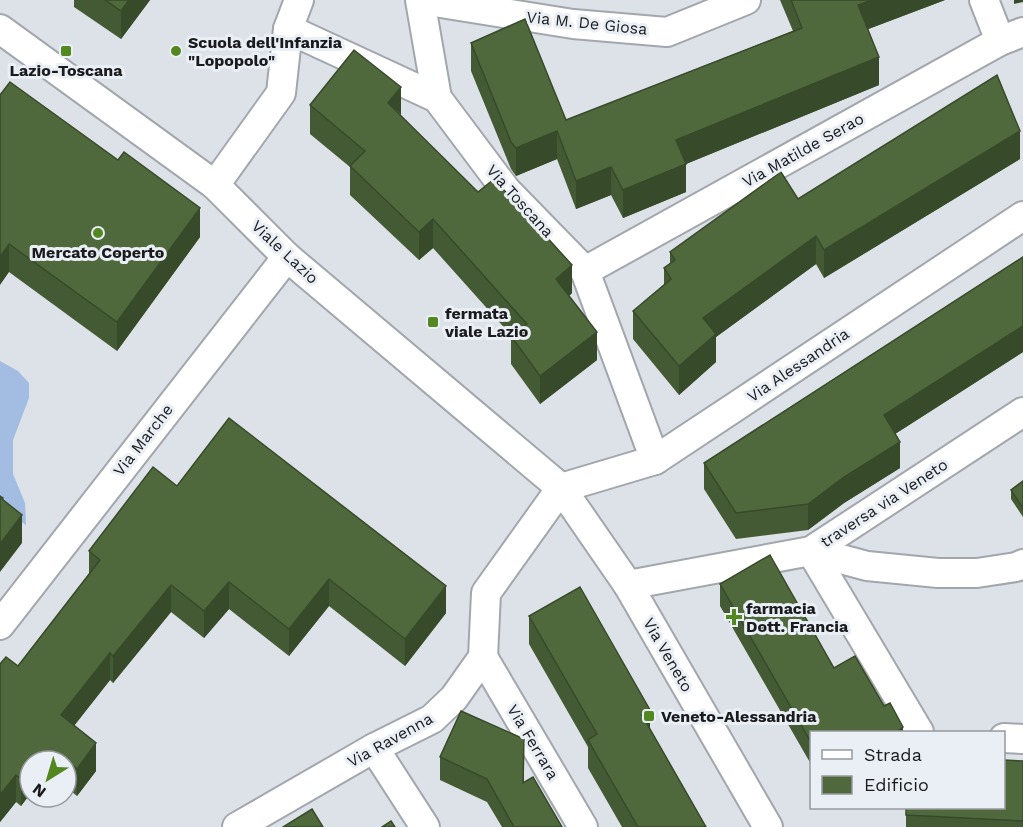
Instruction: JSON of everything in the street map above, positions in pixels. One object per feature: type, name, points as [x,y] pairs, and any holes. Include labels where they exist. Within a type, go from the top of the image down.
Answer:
[{"type":"street","points":[[215,185],[281,93],[288,29],[298,0]]},
{"type":"street","points":[[421,0],[437,98]]},
{"type":"street","name":"Via M. De Giosa","points":[[421,0],[569,12],[667,32],[746,0]]},
{"type":"street","points":[[984,0],[1011,37]]},
{"type":"street","name":"Viale Lazio","points":[[0,29],[215,185],[287,257],[561,488]]},
{"type":"street","name":"Via Toscana","points":[[288,29],[437,98],[506,190],[585,271],[656,460]]},
{"type":"street","name":"Via Matilde Serao","points":[[585,271],[1011,37]]},
{"type":"street","name":"Via Alessandria","points":[[561,488],[656,460],[1023,216]]},
{"type":"street","name":"Via Marche","points":[[0,625],[287,257]]},
{"type":"street","name":"traversa via Veneto","points":[[628,585],[811,551],[1023,412]]},
{"type":"street","points":[[483,657],[486,593],[561,488]]},
{"type":"street","name":"Via Veneto","points":[[561,488],[628,585],[768,827]]},
{"type":"street","points":[[811,551],[867,566],[938,573],[977,573],[1023,564]]},
{"type":"street","points":[[811,551],[918,731]]},
{"type":"street","name":"Via Ravenna","points":[[237,827],[375,748],[432,719],[454,698],[483,657]]},
{"type":"street","name":"Via Ferrara","points":[[483,657],[583,827]]},
{"type":"street","points":[[1005,738],[1023,739]]},
{"type":"street","points":[[375,748],[425,827]]},
{"type":"shaded area","points":[[0,361],[18,371],[29,383],[29,398],[13,440],[13,474],[25,503],[26,525],[0,507]]},
{"type":"building","points":[[105,0],[129,0],[121,11]]},
{"type":"building","points":[[791,0],[872,0],[858,5],[879,57],[676,140],[686,164],[623,190],[611,167],[576,181],[557,131],[516,148],[511,142],[471,43],[525,19],[566,120],[802,28]]},
{"type":"building","points":[[354,50],[401,87],[388,103],[478,192],[494,179],[572,265],[556,279],[597,332],[540,376],[511,336],[527,324],[433,219],[419,232],[350,166],[365,151],[310,105]]},
{"type":"building","points":[[997,75],[1020,131],[824,250],[816,236],[703,318],[716,334],[679,366],[633,311],[671,279],[664,268],[675,260],[670,252],[781,172],[798,199]]},
{"type":"building","name":"Mercato Coperto","points":[[10,82],[118,160],[124,152],[200,208],[117,322],[9,244],[0,257],[0,95]]},
{"type":"building","points":[[1023,257],[1023,326],[884,415],[900,442],[844,477],[808,504],[736,513],[704,463]]},
{"type":"building","points":[[229,418],[446,586],[405,639],[329,579],[289,629],[229,582],[204,611],[171,585],[113,656],[110,653],[61,715],[96,743],[78,768],[78,749],[18,749],[18,777],[16,775],[0,795],[0,664],[6,657],[18,666],[100,560],[89,551],[153,467],[177,486]]},
{"type":"building","points":[[1023,481],[1023,508],[1011,490]]},
{"type":"building","points":[[0,496],[22,515],[0,544]]},
{"type":"building","points":[[770,555],[834,668],[855,656],[884,706],[890,703],[903,727],[898,731],[810,731],[810,741],[720,584]]},
{"type":"building","points":[[580,587],[650,710],[642,715],[706,827],[638,827],[588,740],[597,734],[529,616]]},
{"type":"building","points":[[461,711],[524,739],[523,783],[533,777],[562,827],[514,827],[487,779],[440,757]]},
{"type":"building","points":[[1005,760],[1023,761],[1023,821],[906,815],[906,809],[1005,809]]},
{"type":"building","points":[[312,809],[323,827],[283,827]]},
{"type":"building","points":[[391,821],[395,827],[382,827]]},
{"type":"place","name":"Lazio-Toscana","points":[[66,51]]},
{"type":"place","name":"Scuola dell'Infanzia \"Lopopolo\"","points":[[176,51]]},
{"type":"place","name":"Mercato Coperto","points":[[98,233]]},
{"type":"place","name":"fermata viale Lazio","points":[[433,322]]},
{"type":"place","name":"farmacia Dott. Francia","points":[[734,617]]},
{"type":"place","name":"Veneto-Alessandria","points":[[649,716]]}]
